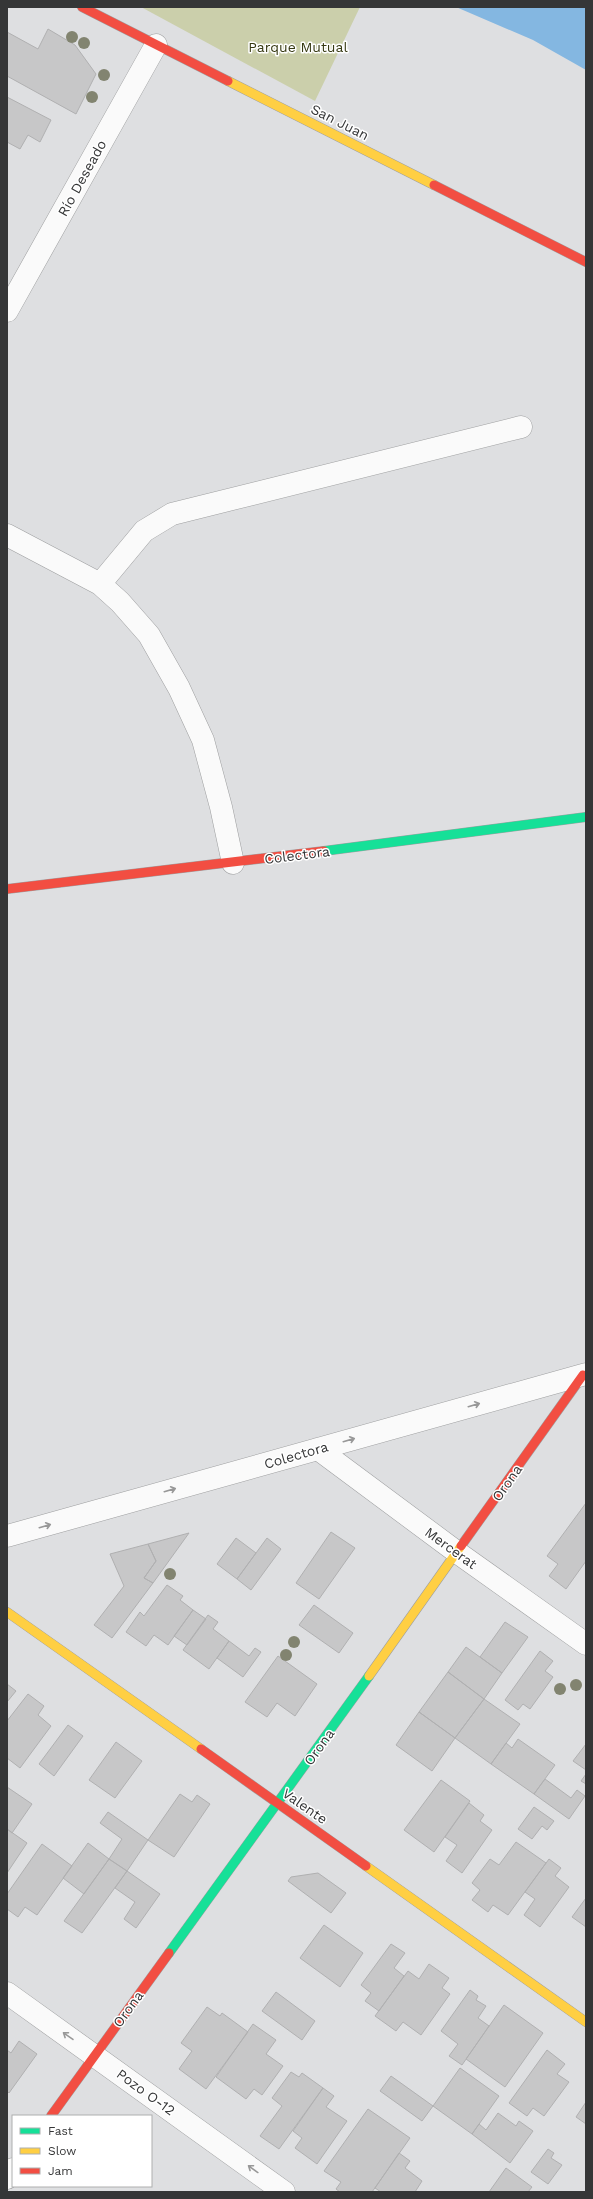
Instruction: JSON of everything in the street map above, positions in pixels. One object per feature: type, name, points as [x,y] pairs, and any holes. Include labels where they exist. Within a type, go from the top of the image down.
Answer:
[{"type":"street","name":"San Juan","points":[[82,7],[586,262]]},
{"type":"street","name":"Río Deseado","points":[[7,311],[156,45]]},
{"type":"street","points":[[100,584],[144,531],[172,514],[521,427]]},
{"type":"street","points":[[7,535],[100,584],[120,602],[149,635],[180,688],[203,740],[233,863]]},
{"type":"street","name":"Colectora","points":[[7,889],[233,863],[586,817]]},
{"type":"street","name":"Colectora","points":[[7,1536],[584,1375]]},
{"type":"street","name":"Orona","points":[[52,2115],[278,1804],[584,1375]]},
{"type":"street","name":"Mercerat","points":[[318,1448],[458,1553],[586,1644]]},
{"type":"street","name":"Valente","points":[[7,1612],[586,2022]]},
{"type":"street","name":"Pozo O-12","points":[[7,1993],[284,2192]]},
{"type":"green space","name":"Parque Mutual","points":[[141,7],[360,7],[315,101]]},
{"type":"water","points":[[456,7],[586,7],[586,70],[533,40]]},
{"type":"building","points":[[48,29],[75,45],[96,74],[76,114],[7,76],[7,32],[38,49]]},
{"type":"building","points":[[7,97],[51,120],[40,142],[28,135],[20,149],[7,142]]},
{"type":"building","points":[[586,1503],[586,1561],[566,1589],[549,1576],[558,1564],[547,1556]]},
{"type":"building","points":[[331,1532],[355,1548],[319,1599],[296,1583]]},
{"type":"building","points":[[189,1533],[153,1583],[144,1578],[156,1561],[148,1544]]},
{"type":"building","points":[[236,1538],[256,1553],[237,1579],[217,1564]]},
{"type":"building","points":[[267,1538],[281,1549],[251,1590],[237,1579]]},
{"type":"building","points":[[148,1544],[156,1561],[144,1578],[153,1583],[112,1638],[94,1625],[124,1586],[110,1554]]},
{"type":"building","points":[[167,1585],[183,1596],[180,1600],[193,1610],[168,1645],[154,1635],[146,1646],[126,1632],[140,1612],[144,1616]]},
{"type":"building","points":[[314,1605],[353,1633],[339,1653],[299,1625]]},
{"type":"building","points":[[193,1610],[206,1619],[187,1645],[174,1636]]},
{"type":"building","points":[[208,1615],[218,1622],[213,1629],[229,1641],[209,1669],[183,1650]]},
{"type":"building","points":[[505,1622],[528,1637],[502,1673],[480,1657]]},
{"type":"building","points":[[229,1641],[249,1656],[255,1648],[261,1652],[243,1677],[217,1658]]},
{"type":"building","points":[[466,1647],[502,1673],[484,1699],[448,1672]]},
{"type":"building","points":[[540,1651],[553,1661],[545,1671],[553,1677],[530,1709],[523,1704],[518,1710],[505,1700]]},
{"type":"building","points":[[278,1656],[317,1684],[295,1716],[277,1703],[267,1717],[245,1702]]},
{"type":"building","points":[[448,1672],[484,1699],[455,1738],[419,1712]]},
{"type":"building","points":[[7,1684],[16,1691],[7,1702]]},
{"type":"building","points":[[28,1694],[44,1706],[38,1715],[51,1726],[20,1768],[7,1758],[7,1721]]},
{"type":"building","points":[[484,1699],[520,1724],[491,1764],[455,1738]]},
{"type":"building","points":[[419,1712],[455,1738],[432,1771],[396,1745]]},
{"type":"building","points":[[68,1725],[83,1736],[54,1776],[39,1764]]},
{"type":"building","points":[[518,1739],[555,1765],[534,1794],[491,1764],[506,1743],[512,1748]]},
{"type":"building","points":[[116,1742],[142,1761],[115,1798],[89,1780]]},
{"type":"building","points":[[586,1744],[586,1770],[573,1761]]},
{"type":"building","points":[[586,1774],[586,1784],[581,1781]]},
{"type":"building","points":[[545,1779],[571,1798],[577,1790],[585,1796],[569,1819],[534,1794]]},
{"type":"building","points":[[441,1780],[470,1801],[434,1852],[404,1830]]},
{"type":"building","points":[[7,1787],[32,1804],[12,1833],[7,1829]]},
{"type":"building","points":[[180,1794],[192,1802],[197,1795],[210,1804],[174,1857],[148,1840]]},
{"type":"building","points":[[469,1803],[484,1815],[480,1821],[492,1830],[462,1873],[446,1861],[457,1845],[445,1837]]},
{"type":"building","points":[[534,1807],[554,1821],[547,1830],[542,1826],[532,1839],[518,1829]]},
{"type":"building","points":[[108,1812],[148,1840],[127,1871],[109,1859],[122,1839],[100,1823]]},
{"type":"building","points":[[7,1829],[27,1843],[7,1873]]},
{"type":"building","points":[[516,1842],[546,1863],[508,1915],[493,1905],[488,1912],[472,1900],[480,1890],[472,1883],[490,1859],[499,1865]]},
{"type":"building","points":[[88,1843],[109,1859],[84,1894],[63,1878]]},
{"type":"building","points":[[42,1844],[72,1866],[37,1915],[25,1907],[18,1917],[7,1909],[7,1894]]},
{"type":"building","points":[[109,1859],[127,1871],[82,1933],[64,1921]]},
{"type":"building","points":[[549,1859],[561,1868],[555,1876],[569,1887],[540,1927],[524,1915],[535,1899],[525,1892]]},
{"type":"building","points":[[127,1871],[160,1894],[136,1928],[124,1919],[135,1902],[115,1888]]},
{"type":"building","points":[[318,1873],[346,1893],[331,1913],[288,1881],[291,1877]]},
{"type":"building","points":[[586,1898],[586,1927],[572,1917]]},
{"type":"building","points":[[324,1925],[363,1953],[340,1987],[300,1958]]},
{"type":"building","points":[[391,1944],[405,1953],[394,1968],[404,1976],[379,2011],[365,2001],[371,1993],[361,1985]]},
{"type":"building","points":[[429,1964],[449,1978],[442,1988],[450,1994],[421,2035],[403,2022],[396,2031],[375,2016],[408,1971],[419,1979]]},
{"type":"building","points":[[470,1990],[478,1996],[476,2000],[486,2006],[478,2018],[489,2026],[462,2065],[449,2056],[458,2044],[441,2031]]},
{"type":"building","points":[[276,1992],[315,2021],[302,2040],[262,2011]]},
{"type":"building","points":[[504,2005],[543,2033],[505,2087],[466,2059]]},
{"type":"building","points":[[207,2007],[220,2016],[222,2013],[248,2032],[206,2089],[179,2069],[192,2051],[181,2043]]},
{"type":"building","points":[[253,2024],[276,2040],[266,2054],[283,2066],[262,2095],[254,2089],[246,2099],[216,2077]]},
{"type":"building","points":[[19,2041],[37,2054],[9,2093],[7,2091],[7,2050],[11,2053]]},
{"type":"building","points":[[547,2050],[565,2064],[557,2074],[569,2082],[544,2116],[533,2108],[527,2116],[509,2103]]},
{"type":"building","points":[[460,2068],[499,2096],[472,2134],[433,2106]]},
{"type":"building","points":[[291,2072],[299,2077],[302,2073],[323,2088],[279,2149],[260,2136],[282,2106],[272,2098]]},
{"type":"building","points":[[391,2076],[433,2106],[422,2121],[380,2091]]},
{"type":"building","points":[[323,2088],[334,2096],[326,2107],[347,2121],[317,2164],[295,2148],[302,2138],[293,2131]]},
{"type":"building","points":[[586,2102],[586,2124],[576,2117]]},
{"type":"building","points":[[368,2109],[410,2138],[372,2192],[340,2192],[336,2189],[341,2182],[324,2171]]},
{"type":"building","points":[[498,2113],[516,2126],[519,2121],[533,2131],[510,2163],[472,2134],[479,2124],[486,2130]]},
{"type":"building","points":[[548,2149],[554,2153],[551,2158],[562,2165],[548,2184],[531,2172]]},
{"type":"building","points":[[399,2153],[410,2161],[405,2168],[422,2181],[415,2192],[381,2192],[375,2188]]},
{"type":"building","points":[[506,2168],[532,2187],[528,2192],[489,2192]]},
{"type":"traffic: fast","points":[[324,851],[586,817]]},
{"type":"traffic: fast","points":[[169,1953],[369,1676]]},
{"type":"traffic: slow","points":[[228,81],[434,185]]},
{"type":"traffic: slow","points":[[369,1676],[461,1546]]},
{"type":"traffic: slow","points":[[7,1612],[201,1749]]},
{"type":"traffic: slow","points":[[366,1866],[586,2022]]},
{"type":"traffic: jam","points":[[82,7],[228,81]]},
{"type":"traffic: jam","points":[[434,185],[586,262]]},
{"type":"traffic: jam","points":[[7,889],[324,851]]},
{"type":"traffic: jam","points":[[461,1546],[583,1375]]},
{"type":"traffic: jam","points":[[201,1749],[366,1866]]},
{"type":"traffic: jam","points":[[52,2115],[169,1953]]}]
